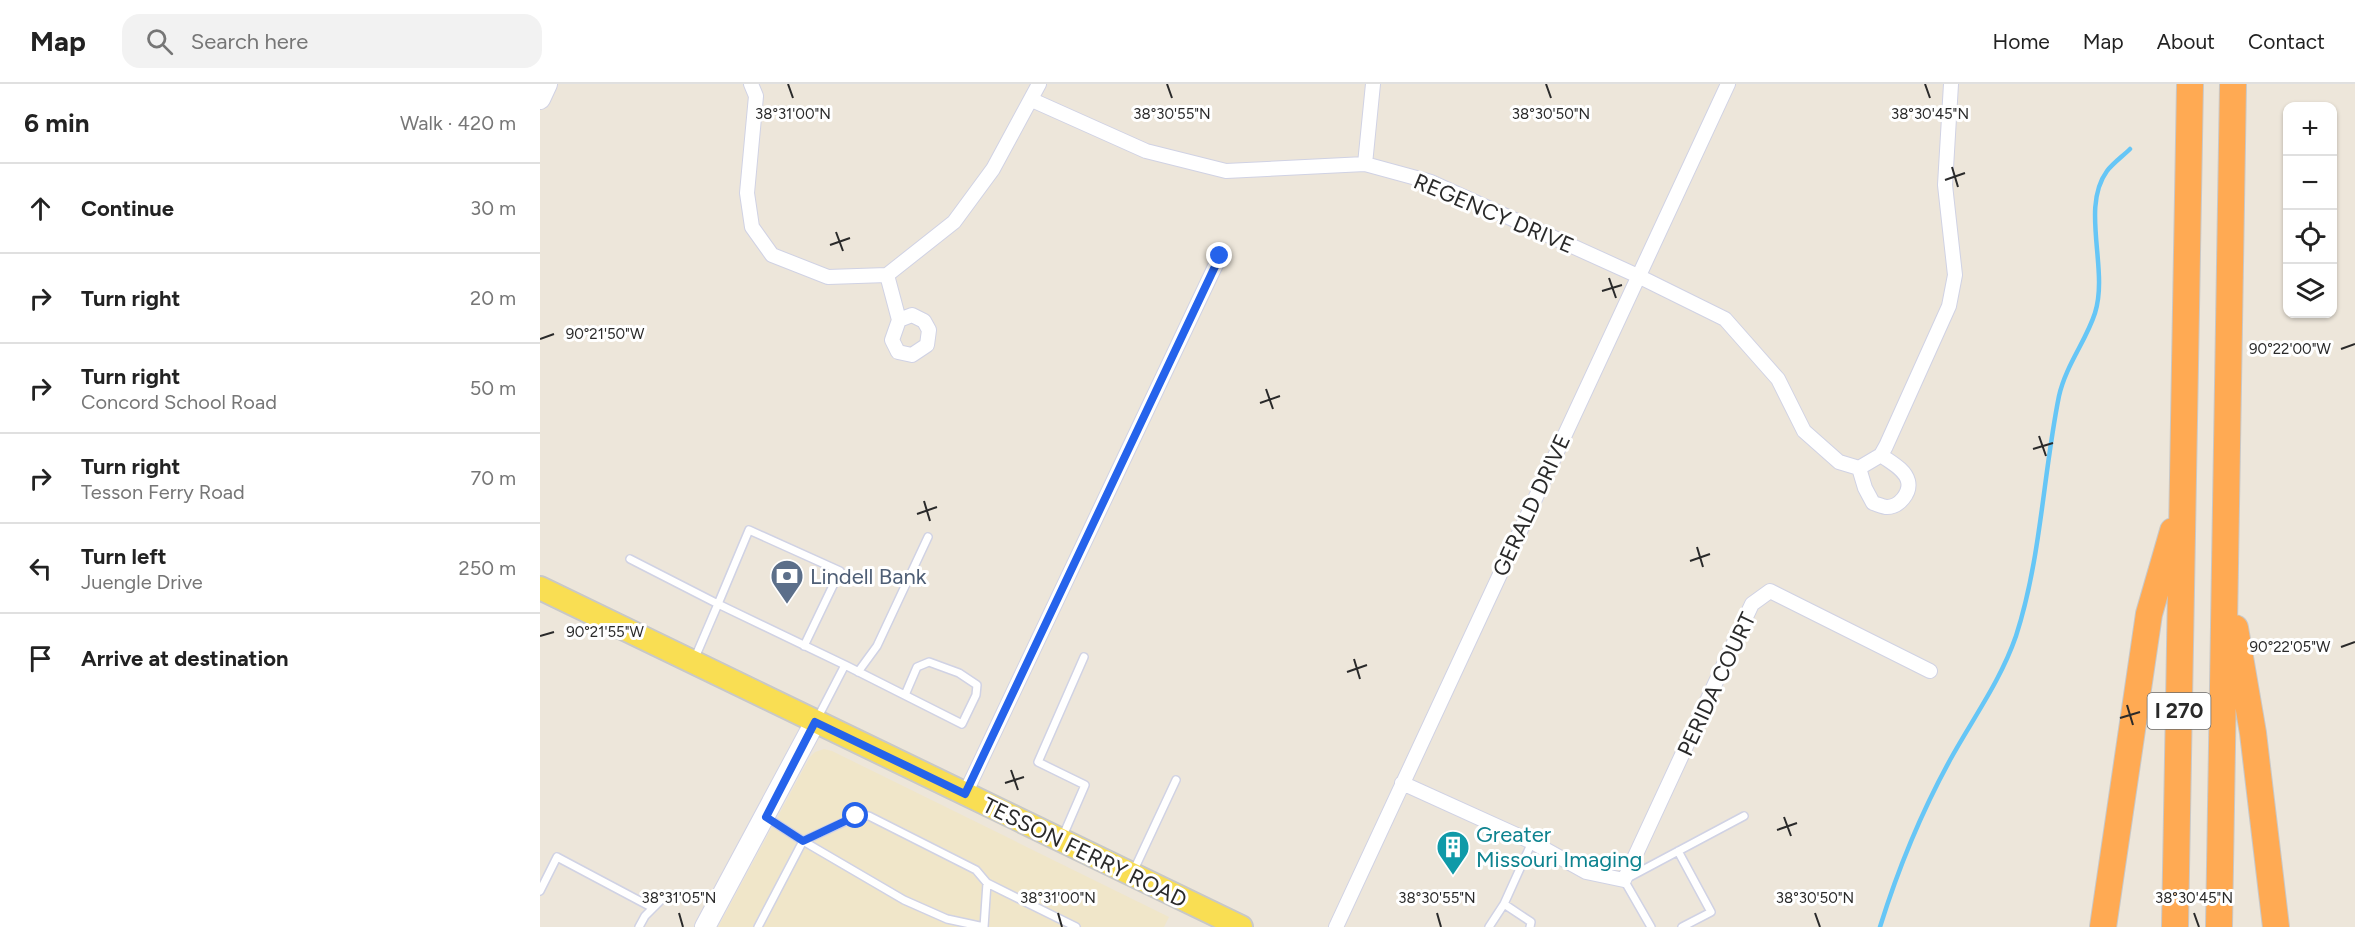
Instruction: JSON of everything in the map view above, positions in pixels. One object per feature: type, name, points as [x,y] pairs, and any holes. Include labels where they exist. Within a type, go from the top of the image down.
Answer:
[{"type":"highway","name":"I 270","points":[[2175,927],[2190,84]]},
{"type":"highway","name":"I 270","points":[[2218,927],[2233,84]]},
{"type":"highway","points":[[2103,927],[2149,614],[2182,496]]},
{"type":"highway","points":[[2224,565],[2253,733],[2276,927]]},
{"type":"main road","name":"TESSON FERRY ROAD","points":[[540,588],[1241,927]]},
{"type":"street","points":[[540,99],[547,84]]},
{"type":"street","points":[[751,84],[756,96],[747,194],[752,227],[772,255],[828,277],[887,275],[954,222],[993,169],[1039,84]]},
{"type":"street","points":[[1365,164],[1373,84]]},
{"type":"street","name":"GERALD DRIVE","points":[[1336,927],[1728,84]]},
{"type":"street","points":[[1881,455],[1901,470],[1908,482],[1906,494],[1899,503],[1886,507],[1873,503],[1864,488],[1859,468],[1881,455],[1949,306],[1955,275],[1945,185],[1951,84]]},
{"type":"street","name":"REGENCY DRIVE","points":[[1032,100],[1146,151],[1226,171],[1365,164],[1431,182],[1638,276],[1725,319],[1778,379],[1804,431],[1839,462],[1859,468]]},
{"type":"street","points":[[965,794],[1220,256]]},
{"type":"street","points":[[887,275],[898,320]]},
{"type":"street","name":"PERIDA COURT","points":[[1624,880],[1752,604],[1770,591],[1930,671]]},
{"type":"street","points":[[705,927],[815,722]]},
{"type":"street","points":[[1402,783],[1532,842],[1586,872],[1624,880]]},
{"type":"lane","points":[[692,663],[749,530],[840,571],[804,646]]},
{"type":"lane","points":[[858,672],[877,646],[928,537]]},
{"type":"lane","points":[[630,559],[718,604],[845,665],[905,696],[962,724],[976,695],[976,685],[959,673],[929,662],[917,667],[905,696]]},
{"type":"lane","points":[[1061,840],[1085,785],[1038,762],[1084,657]]},
{"type":"lane","points":[[815,722],[845,665]]},
{"type":"lane","points":[[1132,874],[1176,780]]},
{"type":"lane","points":[[758,927],[803,841],[856,816],[869,816],[976,870],[987,883],[1076,927]]},
{"type":"lane","points":[[1651,927],[1624,880],[1744,816]]},
{"type":"lane","points":[[766,817],[904,900],[947,920],[984,927],[987,883]]},
{"type":"lane","points":[[1489,927],[1504,904],[1532,842]]},
{"type":"lane","points":[[1678,851],[1711,912],[1682,927]]},
{"type":"lane","points":[[540,891],[557,857],[653,908]]},
{"type":"lane","points":[[639,927],[645,916],[660,902]]},
{"type":"lane","points":[[1504,904],[1531,922],[1530,927]]},
{"type":"shaded area","points":[[824,749],[1169,917],[1164,927],[718,927],[810,757],[815,752]]},
{"type":"waterway","points":[[1880,927],[1902,863],[1929,800],[1994,684],[2016,636],[2031,577],[2059,396],[2066,374],[2095,313],[2099,277],[2095,221],[2099,186],[2109,168],[2130,149]]},
{"type":"place","name":"Lindell Bank","points":[[787,605]]},
{"type":"place","name":"Greater Missouri Imaging","points":[[1453,876]]},
{"type":"route","points":[[856,816],[803,841],[766,817],[815,722],[965,794],[1220,256]]}]
